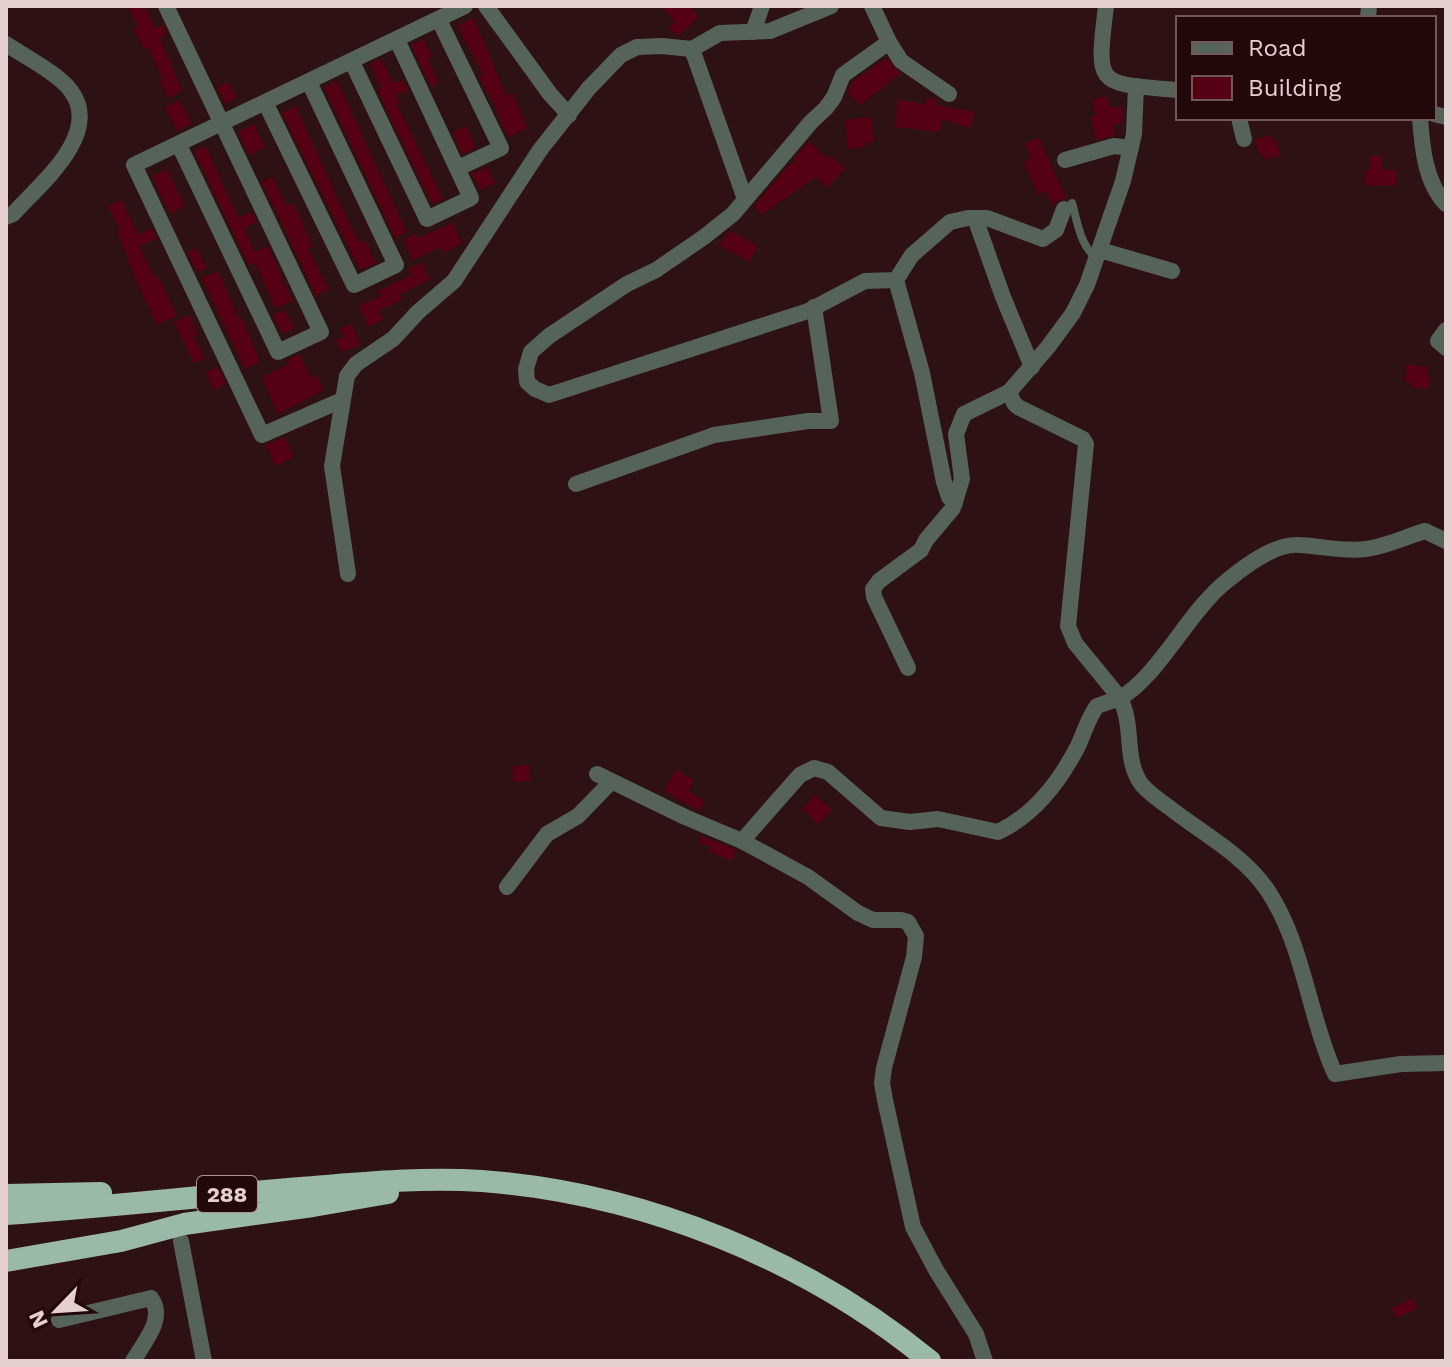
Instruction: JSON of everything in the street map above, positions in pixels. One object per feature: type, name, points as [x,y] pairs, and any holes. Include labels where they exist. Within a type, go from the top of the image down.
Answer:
[{"type":"highway","points":[[6,1195],[99,1193],[312,1175],[401,1180]]},
{"type":"highway","name":"288","points":[[6,1214],[401,1180],[482,1181],[535,1188],[652,1214],[741,1246],[892,1329],[930,1361]]},
{"type":"highway","points":[[6,1261],[121,1241],[184,1224],[376,1196],[448,1180]]},
{"type":"highway","name":"288","points":[[844,1300],[913,1361]]},
{"type":"street","points":[[166,6],[321,332],[278,352],[179,145]]},
{"type":"street","points":[[342,400],[262,435],[134,165],[465,6]]},
{"type":"street","points":[[486,6],[569,115]]},
{"type":"street","points":[[753,32],[762,6]]},
{"type":"street","points":[[348,574],[332,466],[344,385],[352,368],[393,339],[454,281],[517,182],[608,66],[637,47],[692,49],[720,33],[770,31],[831,6]]},
{"type":"street","points":[[872,6],[901,61],[949,94]]},
{"type":"street","points":[[1106,6],[1100,58],[1102,70],[1110,80],[1176,90]]},
{"type":"street","points":[[439,20],[501,148],[458,168]]},
{"type":"street","points":[[352,62],[427,219],[471,198],[397,40]]},
{"type":"street","points":[[889,42],[843,75],[826,108],[733,214],[704,237],[549,336],[531,352],[526,369],[527,382],[549,395],[814,307],[865,281],[896,280]]},
{"type":"street","points":[[6,44],[72,91],[80,119],[77,138],[70,151],[13,214],[6,217]]},
{"type":"street","points":[[692,49],[745,199]]},
{"type":"street","points":[[266,104],[354,285],[396,265],[309,82]]},
{"type":"street","points":[[908,668],[873,589],[879,581],[921,550],[955,503],[962,479],[956,434],[964,414],[1009,392],[1073,313],[1099,254],[1131,148],[1136,86]]},
{"type":"street","points":[[1239,120],[1244,139]]},
{"type":"street","points":[[1420,120],[1426,163],[1439,197],[1446,204]]},
{"type":"street","points":[[1065,160],[1114,146],[1131,148]]},
{"type":"street","points":[[955,503],[949,497],[944,482],[922,373],[896,280],[912,255],[950,222],[975,218],[1000,222],[1043,239],[1056,230],[1068,206]]},
{"type":"street","points":[[975,218],[1032,367]]},
{"type":"street","points":[[1099,254],[1172,271]]},
{"type":"street","points":[[576,484],[714,435],[831,421],[814,307]]},
{"type":"street","points":[[1446,330],[1438,341],[1446,348]]},
{"type":"street","points":[[1009,392],[1018,407],[1083,439],[1086,444],[1068,626],[1075,643],[1120,698],[1130,728],[1132,767],[1143,786],[1230,851],[1266,888],[1288,927],[1321,1041],[1335,1074],[1401,1064],[1446,1063]]},
{"type":"street","points":[[742,841],[800,775],[814,768],[828,772],[881,818],[910,822],[938,819],[998,832],[1022,818],[1058,778],[1072,758],[1097,706],[1120,698],[1134,688],[1192,616],[1226,581],[1277,550],[1295,544],[1342,550],[1365,549],[1392,544],[1425,531],[1446,541]]},
{"type":"street","points":[[507,887],[547,834],[578,816],[604,778],[742,841],[808,877],[858,913],[873,920],[908,922],[916,936],[914,957],[884,1068],[883,1091],[913,1227],[976,1334],[985,1361]]},
{"type":"street","points":[[181,1241],[204,1361]]},
{"type":"street","points":[[59,1320],[151,1298],[158,1311],[157,1321],[133,1361]]},
{"type":"lane","points":[[1068,206],[1083,242],[1099,254]]},
{"type":"building","points":[[128,6],[145,6],[155,28],[163,25],[167,34],[160,38],[182,91],[168,98],[148,47],[143,49],[134,29],[138,27]]},
{"type":"building","points":[[661,6],[690,6],[698,17],[678,36],[669,28],[675,22]]},
{"type":"building","points":[[474,18],[506,96],[513,93],[527,128],[508,137],[479,76],[483,74],[457,26]]},
{"type":"building","points":[[424,39],[432,57],[428,59],[439,83],[431,87],[411,45]]},
{"type":"building","points":[[886,58],[900,74],[859,106],[848,92],[852,82]]},
{"type":"building","points":[[381,59],[394,84],[403,80],[408,90],[396,95],[400,103],[397,104],[443,199],[432,204],[377,90],[381,88],[370,64]]},
{"type":"building","points":[[337,81],[407,232],[395,238],[324,87]]},
{"type":"building","points":[[229,82],[236,98],[225,104],[217,88]]},
{"type":"building","points":[[1107,96],[1110,108],[1122,106],[1123,122],[1114,125],[1116,135],[1096,140],[1091,117],[1096,115],[1092,99]]},
{"type":"building","points":[[926,98],[937,100],[936,105],[975,112],[970,128],[942,119],[940,132],[895,127],[898,100],[925,104]]},
{"type":"building","points":[[180,100],[191,124],[176,131],[165,107]]},
{"type":"building","points":[[296,106],[348,221],[360,243],[366,241],[376,263],[360,270],[282,113]]},
{"type":"building","points":[[871,117],[874,142],[865,143],[865,147],[848,149],[845,120]]},
{"type":"building","points":[[254,124],[265,148],[249,155],[238,132]]},
{"type":"building","points":[[466,126],[476,148],[462,154],[453,133]]},
{"type":"building","points":[[1269,135],[1271,139],[1274,137],[1281,155],[1265,160],[1263,154],[1260,156],[1255,140]]},
{"type":"building","points":[[1039,138],[1066,198],[1058,200],[1053,206],[1046,191],[1038,195],[1024,162],[1031,158],[1025,144]]},
{"type":"building","points":[[809,141],[827,159],[831,155],[845,169],[827,188],[816,177],[761,215],[754,206],[788,166],[796,161],[794,159]]},
{"type":"building","points":[[206,146],[238,218],[252,212],[257,222],[244,228],[255,252],[268,246],[292,301],[275,308],[255,263],[249,266],[194,151]]},
{"type":"building","points":[[1370,156],[1382,156],[1382,170],[1396,170],[1397,185],[1365,186],[1365,170],[1370,170]]},
{"type":"building","points":[[487,167],[495,183],[480,190],[472,174]]},
{"type":"building","points":[[167,169],[185,206],[170,214],[152,176]]},
{"type":"building","points":[[273,177],[286,206],[293,203],[313,247],[308,249],[329,289],[316,296],[262,182]]},
{"type":"building","points":[[122,200],[138,235],[152,228],[156,238],[140,246],[154,278],[158,276],[177,316],[157,325],[137,283],[117,232],[120,230],[108,206]]},
{"type":"building","points":[[453,223],[462,244],[443,253],[441,247],[413,260],[403,240],[416,234],[418,238]]},
{"type":"building","points":[[730,231],[758,246],[749,262],[719,245]]},
{"type":"building","points":[[197,248],[206,268],[197,272],[187,252]]},
{"type":"building","points":[[422,263],[430,279],[400,294],[402,300],[378,311],[383,320],[369,327],[359,306],[381,296],[378,291],[411,275],[408,269]]},
{"type":"building","points":[[218,271],[260,362],[245,369],[202,278]]},
{"type":"building","points":[[285,310],[294,328],[282,334],[273,315]]},
{"type":"building","points":[[189,315],[198,334],[194,336],[205,358],[194,363],[174,322]]},
{"type":"building","points":[[352,324],[360,345],[341,352],[336,340],[344,337],[340,329]]},
{"type":"building","points":[[300,354],[311,378],[317,375],[324,390],[278,414],[262,377],[289,364],[287,360]]},
{"type":"building","points":[[1407,364],[1427,367],[1426,374],[1430,375],[1428,389],[1411,387],[1412,383],[1404,382]]},
{"type":"building","points":[[218,367],[226,384],[214,390],[206,372]]},
{"type":"building","points":[[285,437],[294,457],[275,466],[266,445]]},
{"type":"building","points":[[529,765],[530,781],[514,782],[512,766]]},
{"type":"building","points":[[676,770],[694,780],[688,791],[705,802],[699,811],[664,791]]},
{"type":"building","points":[[815,795],[832,810],[819,824],[802,809]]},
{"type":"building","points":[[701,836],[736,850],[732,861],[699,843]]},
{"type":"building","points":[[1412,1298],[1417,1309],[1396,1318],[1392,1308]]}]
